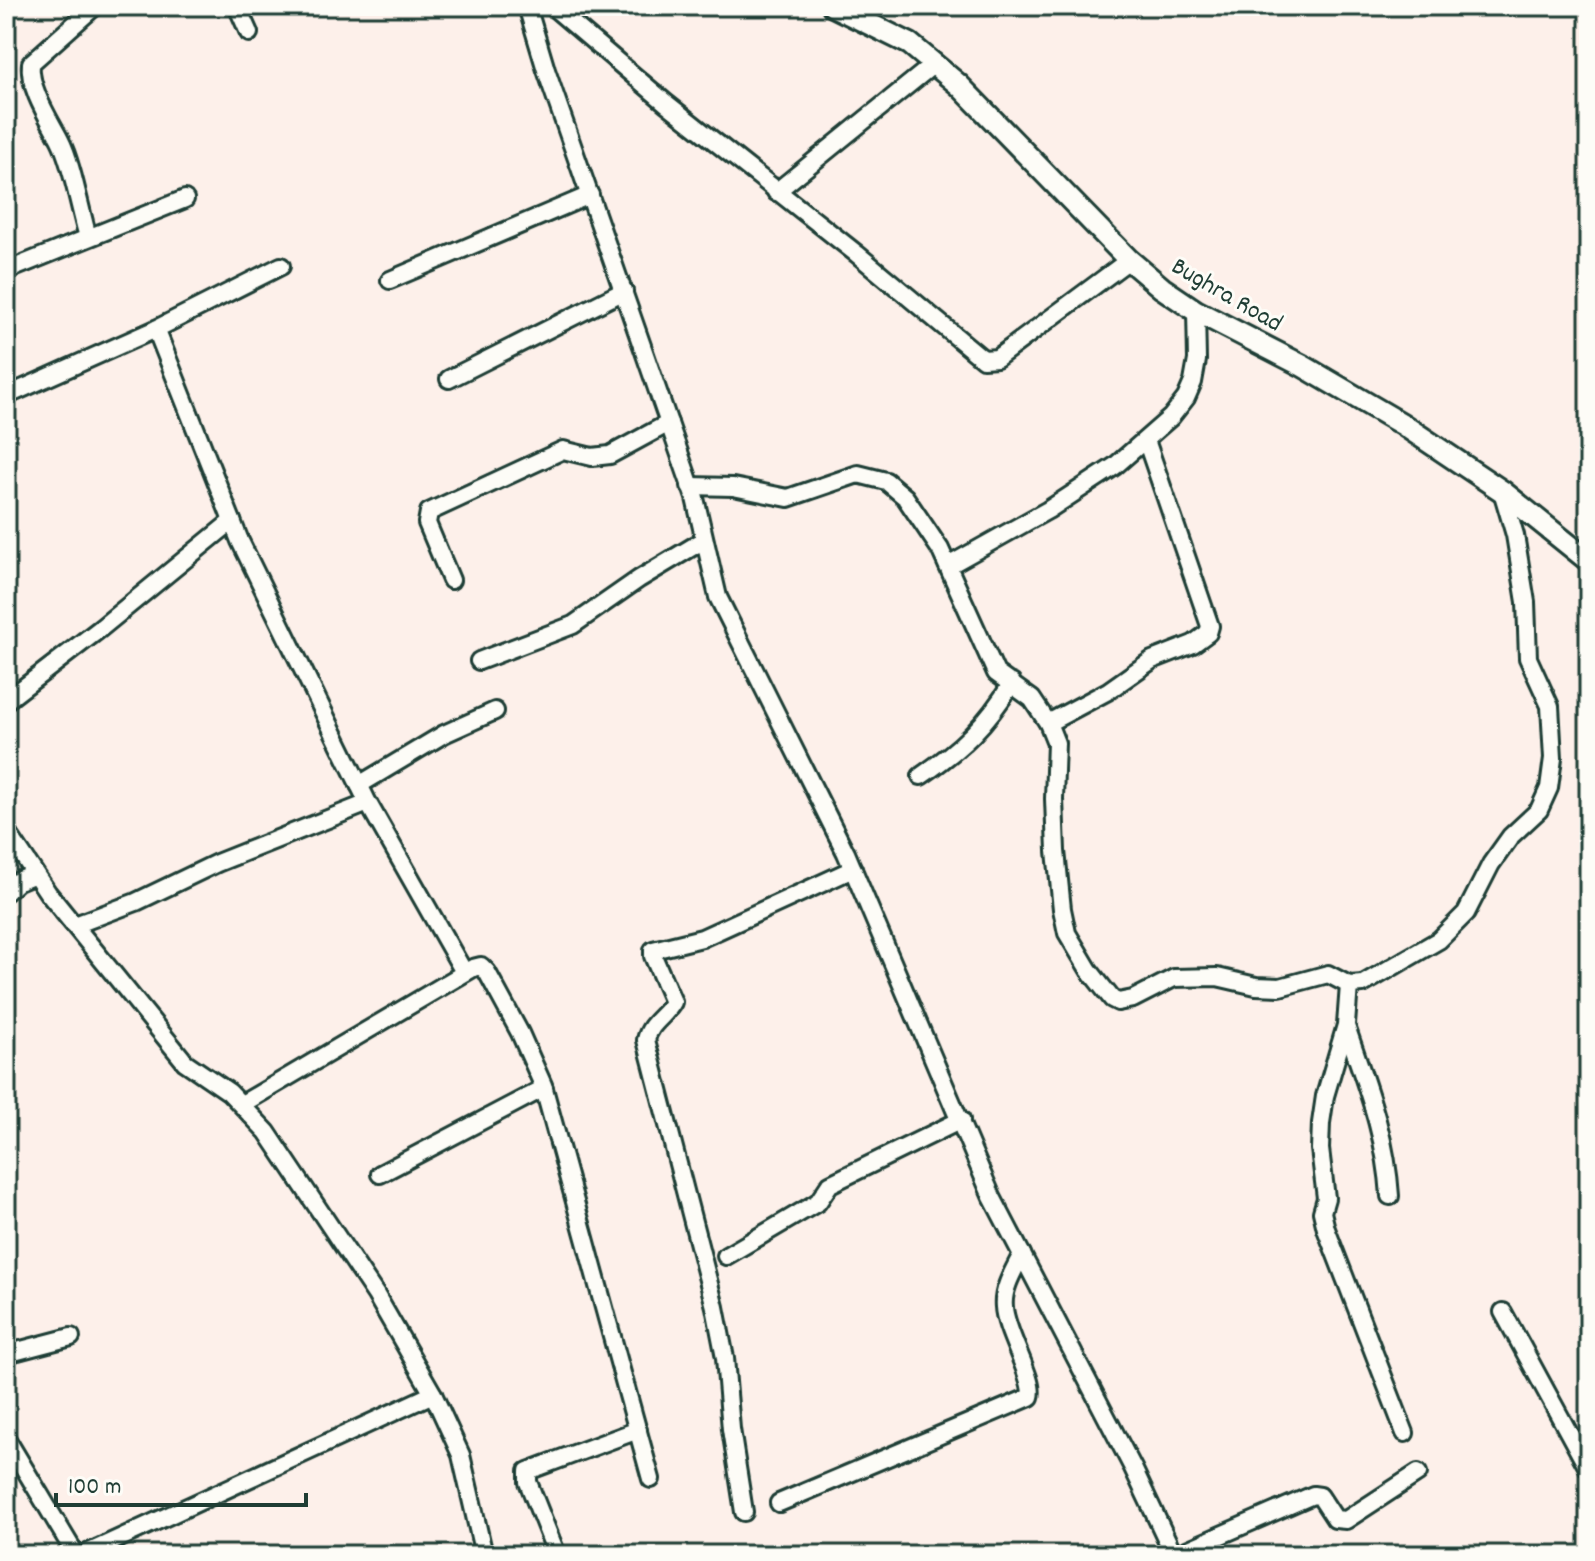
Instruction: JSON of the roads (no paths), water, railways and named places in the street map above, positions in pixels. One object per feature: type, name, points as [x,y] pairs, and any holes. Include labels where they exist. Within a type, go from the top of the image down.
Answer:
[{"type":"street","points":[[88,237],[60,141],[38,97],[30,69],[31,63],[95,6]]},
{"type":"street","points":[[237,6],[249,33]]},
{"type":"street","points":[[527,6],[546,70],[690,486],[718,597],[853,869],[992,1197],[1175,1555],[1313,1495],[1320,1496],[1335,1519],[1346,1520],[1418,1473]]},
{"type":"street","points":[[552,6],[983,359],[997,358],[1129,260]]},
{"type":"street","name":"Bughra Road","points":[[833,6],[910,44],[959,85],[1129,260],[1162,288],[1196,311],[1378,409],[1502,491],[1589,561]]},
{"type":"street","points":[[863,6],[876,27]]},
{"type":"street","points":[[776,192],[934,64]]},
{"type":"street","points":[[390,280],[590,195]]},
{"type":"street","points":[[6,271],[185,199]]},
{"type":"street","points":[[6,396],[156,329],[281,266]]},
{"type":"street","points":[[449,379],[624,291]]},
{"type":"street","points":[[948,566],[1048,510],[1115,466],[1171,417],[1186,398],[1193,382],[1197,360],[1196,311]]},
{"type":"street","points":[[156,329],[232,521],[368,803],[464,972]]},
{"type":"street","points":[[451,580],[427,523],[429,512],[554,453],[563,450],[592,457],[610,455],[669,423]]},
{"type":"street","points":[[1048,723],[1108,691],[1152,660],[1193,644],[1208,633],[1210,626],[1146,440]]},
{"type":"street","points":[[690,486],[722,485],[788,498],[858,474],[886,481],[905,497],[948,566],[996,673],[1032,699],[1048,723],[1056,743],[1056,851],[1067,933],[1089,970],[1112,999],[1125,1001],[1174,978],[1197,977],[1280,987],[1328,974],[1349,985],[1363,984],[1439,940],[1466,913],[1491,864],[1511,836],[1539,810],[1549,788],[1553,758],[1550,706],[1528,658],[1526,602],[1515,535],[1502,491]]},
{"type":"street","points":[[6,701],[232,521]]},
{"type":"street","points":[[479,661],[573,625],[639,579],[704,540]]},
{"type":"street","points":[[921,776],[951,756],[984,725],[1012,683]]},
{"type":"street","points":[[359,785],[444,734],[495,711]]},
{"type":"street","points":[[75,925],[136,902],[217,863],[368,803]]},
{"type":"street","points":[[6,830],[35,874],[185,1062],[229,1092],[267,1132],[376,1295],[433,1394],[461,1455],[484,1555]]},
{"type":"street","points":[[744,1512],[731,1429],[725,1358],[715,1307],[646,1040],[652,1024],[673,1002],[653,950],[702,938],[853,869]]},
{"type":"street","points":[[6,892],[18,881],[35,874]]},
{"type":"street","points":[[242,1104],[464,972],[481,966],[526,1045],[544,1088],[651,1479]]},
{"type":"street","points":[[1349,985],[1346,1025],[1325,1096],[1321,1123],[1320,1149],[1326,1198],[1322,1212],[1405,1433]]},
{"type":"street","points":[[1346,1025],[1382,1134],[1390,1196]]},
{"type":"street","points":[[380,1174],[544,1088]]},
{"type":"street","points":[[726,1256],[818,1202],[830,1184],[961,1120]]},
{"type":"street","points":[[779,1503],[1030,1397],[1033,1393],[1032,1383],[1017,1354],[1003,1305],[1011,1274],[1022,1254]]},
{"type":"street","points":[[1503,1312],[1589,1470]]},
{"type":"street","points":[[6,1354],[71,1337]]},
{"type":"street","points":[[83,1555],[433,1394]]},
{"type":"street","points":[[557,1555],[528,1482],[528,1471],[638,1430]]},
{"type":"street","points":[[6,1438],[76,1555]]}]
